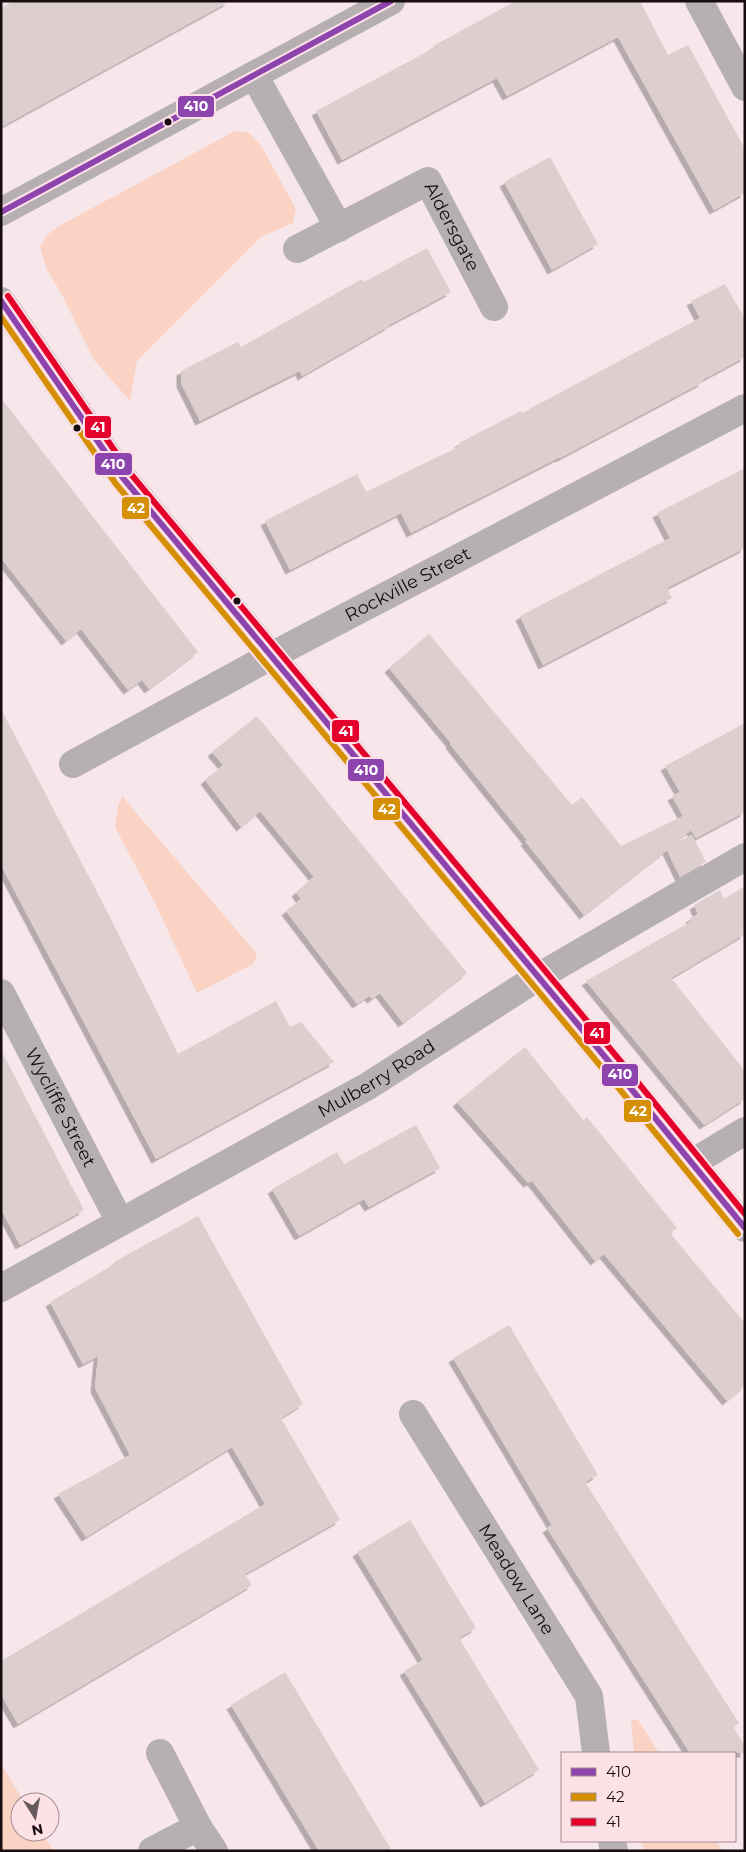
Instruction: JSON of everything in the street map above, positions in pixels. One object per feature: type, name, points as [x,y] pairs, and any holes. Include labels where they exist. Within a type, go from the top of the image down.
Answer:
[{"type":"main road","points":[[1,212],[391,1]]},
{"type":"street","points":[[699,1],[745,87]]},
{"type":"street","points":[[254,75],[339,228]]},
{"type":"street","name":"Aldersgate","points":[[297,250],[428,181],[494,306]]},
{"type":"street","points":[[1,301],[123,478],[745,1228]]},
{"type":"street","name":"Rockville Street","points":[[73,764],[271,656],[745,408]]},
{"type":"street","name":"Mulberry Road","points":[[1,1288],[368,1086],[538,977],[745,857]]},
{"type":"street","name":"Wycliffe Street","points":[[1,993],[120,1222]]},
{"type":"street","points":[[692,1163],[745,1130]]},
{"type":"street","name":"Meadow Lane","points":[[412,1414],[588,1696],[596,1752]]},
{"type":"street","points":[[160,1753],[198,1826],[214,1851]]},
{"type":"street","points":[[152,1851],[198,1826]]},
{"type":"shaded area","points":[[235,131],[249,133],[260,144],[296,209],[293,223],[261,237],[137,361],[130,401],[94,360],[61,293],[47,270],[40,247],[47,235],[59,226]]},
{"type":"shaded area","points":[[122,796],[257,954],[253,964],[197,993],[155,903],[115,827],[118,806]]},
{"type":"shaded area","points":[[631,1720],[638,1720],[658,1752],[634,1752]]},
{"type":"shaded area","points":[[1,1764],[18,1792],[10,1792],[10,1842],[48,1842],[53,1851],[1,1851]]},
{"type":"shaded area","points":[[641,1842],[717,1842],[723,1851],[644,1851]]},
{"type":"building","points":[[13,1],[230,1],[1,127],[1,8]]},
{"type":"building","points":[[516,1],[640,1],[668,55],[688,45],[745,149],[745,193],[714,210],[618,37],[507,96],[497,78],[342,160],[316,111],[434,48],[433,46]]},
{"type":"building","points":[[550,157],[598,244],[552,270],[504,182]]},
{"type":"building","points":[[427,248],[451,292],[389,325],[302,376],[300,371],[200,421],[181,383],[181,371],[238,342],[241,347],[362,279],[364,282]]},
{"type":"building","points":[[725,284],[745,319],[745,357],[702,380],[703,382],[560,458],[411,533],[401,513],[290,570],[265,521],[357,474],[366,492],[460,446],[459,443],[521,411],[522,413],[700,318],[691,301]]},
{"type":"building","points":[[1,398],[198,652],[149,689],[142,680],[128,690],[81,629],[66,641],[1,558]]},
{"type":"building","points":[[745,468],[745,548],[667,588],[672,598],[543,665],[520,616],[670,538],[657,513]]},
{"type":"building","points":[[429,634],[572,805],[582,797],[621,846],[683,816],[672,796],[680,792],[665,766],[745,723],[745,812],[696,838],[691,830],[676,842],[692,835],[706,862],[680,877],[667,850],[584,915],[451,743],[389,668]]},
{"type":"building","points":[[1,709],[109,915],[178,1054],[276,1001],[290,1027],[301,1022],[334,1062],[156,1159],[1,865]]},
{"type":"building","points":[[257,716],[467,973],[403,1023],[380,993],[372,999],[369,996],[357,1004],[286,911],[301,899],[296,892],[314,877],[260,811],[241,827],[205,780],[223,765],[212,752]]},
{"type":"building","points":[[745,886],[745,934],[671,978],[745,1071],[745,1099],[704,1125],[586,981],[692,921],[690,918],[698,914],[694,905],[720,890],[724,899]]},
{"type":"building","points":[[525,1047],[583,1120],[587,1117],[677,1228],[670,1233],[745,1323],[745,1386],[727,1401],[604,1254],[595,1261],[532,1181],[528,1183],[457,1102]]},
{"type":"building","points":[[1,1050],[84,1210],[20,1245],[1,1209]]},
{"type":"building","points":[[416,1125],[440,1168],[369,1207],[364,1199],[299,1236],[272,1189],[337,1152],[344,1164]]},
{"type":"building","points":[[198,1216],[303,1404],[281,1418],[340,1520],[245,1574],[252,1585],[18,1724],[1,1695],[1,1661],[265,1504],[232,1447],[86,1537],[58,1494],[130,1455],[95,1388],[98,1356],[83,1364],[50,1302],[113,1265],[114,1262]]},
{"type":"building","points":[[509,1325],[598,1475],[585,1482],[739,1723],[733,1727],[745,1746],[745,1753],[689,1752],[547,1528],[552,1525],[453,1358]]},
{"type":"building","points":[[410,1520],[476,1628],[459,1638],[539,1770],[485,1803],[404,1671],[423,1660],[357,1552]]},
{"type":"building","points":[[285,1672],[392,1851],[319,1851],[231,1705]]},
{"type":"transit line","name":"410","points":[[1,212],[391,1]]},
{"type":"transit line","name":"41","points":[[8,296],[130,473],[622,1063],[745,1214]]},
{"type":"transit line","name":"410","points":[[1,301],[123,478],[745,1228]]},
{"type":"transit line","name":"42","points":[[1,317],[116,484],[738,1234]]}]
